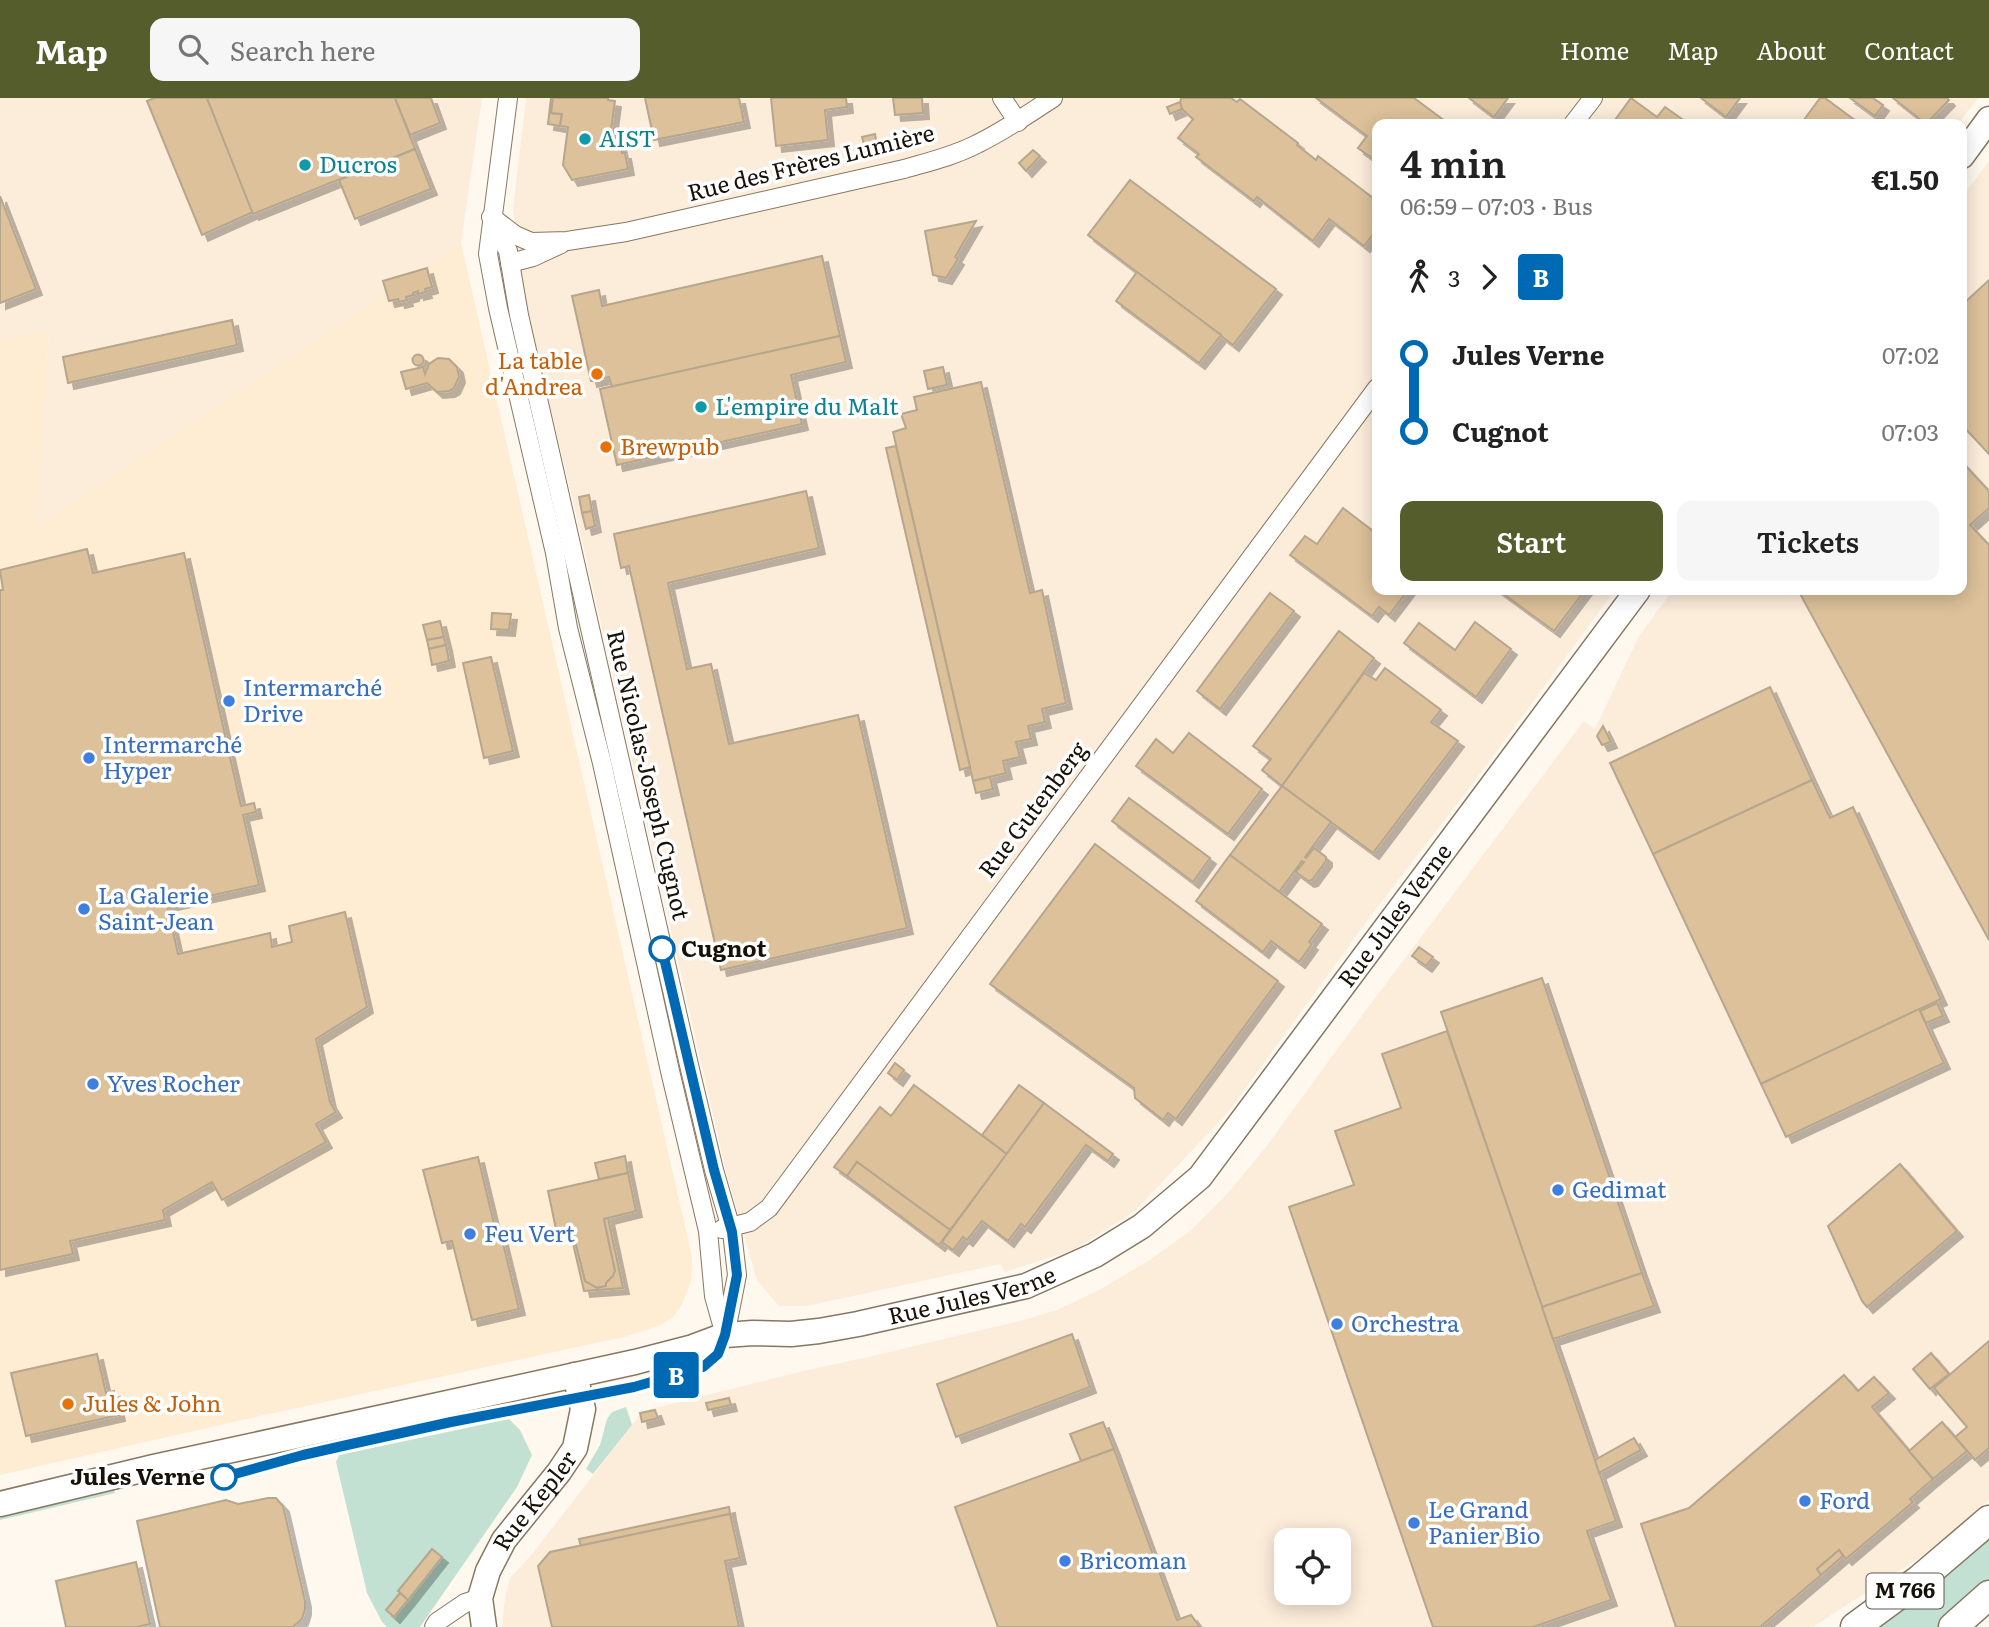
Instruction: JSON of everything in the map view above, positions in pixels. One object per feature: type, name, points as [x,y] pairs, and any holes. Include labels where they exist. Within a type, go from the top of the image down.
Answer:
[{"type":"main road","points":[[1967,149],[1989,119]]},
{"type":"main road","name":"Rue Jules Verne","points":[[0,1504],[154,1467],[575,1375],[693,1347],[725,1335],[819,1331],[1026,1286],[1096,1255],[1142,1226],[1200,1177],[1634,595]]},
{"type":"main road","name":"Rue Kepler","points":[[484,1627],[480,1598],[488,1572],[504,1539],[559,1472],[575,1448],[583,1409],[575,1375]]},
{"type":"main road","name":"M 766","points":[[1854,1627],[1920,1579],[1989,1520]]},
{"type":"main road","name":"M 766","points":[[1953,1627],[1989,1595]]},
{"type":"street","name":"Rue Nicolas-Joseph Cugnot","points":[[508,98],[488,254],[555,552],[568,628],[708,1231],[714,1296],[725,1335]]},
{"type":"street","points":[[1002,98],[1018,122]]},
{"type":"street","name":"Rue des Frères Lumière","points":[[492,217],[516,235],[531,242],[567,241],[626,232],[904,169],[975,145],[1018,122],[1053,98]]},
{"type":"street","points":[[1577,119],[1593,98]]},
{"type":"street","name":"Rue Nicolas-Joseph Cugnot","points":[[492,217],[508,251],[519,315],[686,1054],[731,1228],[737,1275],[725,1335]]},
{"type":"street","name":"Rue des Frères Lumière","points":[[510,263],[533,257],[567,241]]},
{"type":"street","name":"Rue Gutenberg","points":[[708,1231],[750,1222],[769,1208],[1372,395]]},
{"type":"street","points":[[434,1627],[437,1622],[465,1603],[480,1598]]},
{"type":"shaded area","points":[[0,98],[482,98],[461,243],[37,526],[49,330],[0,340]]},
{"type":"shaded area","points":[[526,98],[1978,98],[1962,119],[1372,119],[1372,595],[1611,595],[1477,778],[1372,914],[1229,1111],[1135,1211],[1075,1249],[1005,1272],[1000,1264],[807,1306],[779,1306],[757,1280],[727,1176],[527,310],[513,210]]},
{"type":"shaded area","points":[[1989,161],[1989,1500],[1928,1552],[1813,1627],[502,1627],[510,1578],[533,1553],[643,1411],[1057,1310],[1099,1290],[1145,1263],[1189,1232],[1227,1194],[1266,1147],[1584,721],[1595,729],[1639,636],[1669,595],[1967,595],[1967,190]]},
{"type":"shaded area","points":[[461,243],[692,1257],[691,1281],[682,1304],[673,1317],[660,1325],[628,1336],[0,1475],[0,340],[49,329],[38,525]]},
{"type":"green space","points":[[626,1407],[632,1425],[593,1474],[586,1469],[600,1445],[607,1419],[612,1412]]},
{"type":"green space","points":[[509,1419],[520,1430],[532,1455],[517,1487],[420,1627],[387,1627],[367,1593],[336,1462],[339,1455]]},
{"type":"green space","points":[[113,1487],[115,1493],[0,1520],[0,1513]]},
{"type":"green space","points":[[1989,1535],[1989,1582],[1938,1627],[1875,1627]]},
{"type":"building","points":[[154,98],[207,98],[253,212],[202,235],[147,101]]},
{"type":"building","name":"Ducros","points":[[207,98],[395,98],[415,149],[253,214]]},
{"type":"building","points":[[395,98],[431,98],[440,123],[410,135]]},
{"type":"building","points":[[551,98],[551,113],[562,114],[560,126],[548,124]]},
{"type":"building","name":"AIST","points":[[553,98],[608,98],[615,101],[610,137],[604,136],[603,141],[620,143],[628,169],[572,180],[563,165],[568,127],[560,126],[562,114],[551,113]]},
{"type":"building","points":[[645,98],[739,98],[744,122],[654,140]]},
{"type":"building","points":[[771,98],[846,98],[847,107],[825,110],[828,140],[776,146]]},
{"type":"building","points":[[893,98],[922,98],[923,113],[895,115]]},
{"type":"building","points":[[1181,98],[1231,98],[1237,102],[1240,99],[1316,160],[1318,156],[1372,197],[1372,236],[1364,246],[1329,219],[1313,241],[1257,197],[1254,201],[1196,157],[1199,154],[1178,138],[1193,119],[1180,104]]},
{"type":"building","points":[[1316,98],[1414,98],[1442,119],[1372,119],[1372,158],[1358,148],[1367,136]]},
{"type":"building","points":[[1469,98],[1508,98],[1494,117]]},
{"type":"building","points":[[1631,98],[1657,117],[1665,107],[1682,119],[1616,119]]},
{"type":"building","points":[[1701,98],[1740,98],[1726,117]]},
{"type":"building","points":[[1820,98],[1825,98],[1853,119],[1805,119]]},
{"type":"building","points":[[1850,98],[1873,98],[1883,105],[1875,116]]},
{"type":"building","points":[[1893,98],[1949,100],[1931,119],[1920,119]]},
{"type":"building","points":[[1180,102],[1182,109],[1170,114],[1167,107]]},
{"type":"building","points":[[875,134],[877,145],[865,148],[862,137]]},
{"type":"building","points":[[415,149],[431,189],[355,219],[339,180]]},
{"type":"building","points":[[1033,150],[1040,156],[1026,171],[1019,163]]},
{"type":"building","points":[[1130,180],[1276,289],[1233,345],[1088,235]]},
{"type":"building","points":[[0,196],[36,289],[0,303]]},
{"type":"building","points":[[976,221],[946,278],[933,275],[925,231]]},
{"type":"building","points":[[822,256],[840,336],[612,387],[609,377],[591,381],[572,296],[599,290],[602,306]]},
{"type":"building","points":[[427,268],[432,287],[425,289],[426,292],[413,293],[406,297],[407,300],[389,301],[383,281]]},
{"type":"building","points":[[1137,272],[1221,335],[1199,363],[1116,301]]},
{"type":"building","points":[[1989,280],[1989,454],[1967,430],[1967,300]]},
{"type":"building","points":[[232,320],[237,345],[68,383],[63,357]]},
{"type":"building","name":"L'empire du Malt","points":[[840,336],[846,362],[791,375],[802,424],[617,465],[600,389]]},
{"type":"building","points":[[418,355],[422,356],[422,364],[418,365],[414,364],[413,360],[414,356]]},
{"type":"building","points":[[438,358],[449,359],[457,367],[459,377],[454,388],[437,392],[427,383],[406,389],[401,372],[423,367],[425,374],[429,364]]},
{"type":"building","points":[[943,367],[947,385],[928,389],[924,371]]},
{"type":"building","points":[[981,382],[1030,593],[1042,590],[1066,703],[1042,709],[1045,722],[1028,726],[1031,739],[1016,742],[1020,757],[1003,761],[1006,773],[973,781],[893,432],[906,428],[901,414],[917,410],[914,397]]},
{"type":"building","points":[[896,446],[970,767],[960,770],[886,448]]},
{"type":"building","points":[[1967,467],[1989,491],[1989,508],[1970,525],[1989,545],[1989,940],[1801,595],[1967,595]]},
{"type":"building","points":[[806,491],[819,548],[668,583],[687,669],[711,664],[729,744],[858,715],[907,928],[721,970],[629,566],[621,568],[614,534]]},
{"type":"building","points":[[589,495],[592,511],[582,513],[579,497]]},
{"type":"building","points":[[1343,508],[1372,530],[1372,595],[1404,595],[1389,615],[1379,607],[1372,616],[1290,555],[1305,536],[1317,544]]},
{"type":"building","points":[[592,511],[595,526],[586,529],[582,513]]},
{"type":"building","name":"La Galerie Saint-Jean","points":[[87,549],[93,573],[184,553],[241,806],[254,803],[256,812],[243,815],[259,885],[167,905],[178,954],[270,933],[272,947],[292,942],[289,926],[345,912],[367,1007],[316,1039],[330,1102],[336,1112],[316,1124],[326,1142],[222,1200],[212,1182],[163,1210],[165,1220],[70,1241],[73,1254],[0,1270],[0,590],[3,590],[0,570]]},
{"type":"building","points":[[1270,593],[1294,611],[1220,709],[1197,691]]},
{"type":"building","points":[[1505,595],[1581,595],[1554,631]]},
{"type":"building","points":[[492,613],[511,614],[509,630],[491,629]]},
{"type":"building","points":[[440,621],[444,637],[427,640],[423,625]]},
{"type":"building","points":[[1475,622],[1511,649],[1476,697],[1404,643],[1419,623],[1455,650]]},
{"type":"building","points":[[1339,631],[1374,658],[1282,786],[1262,770],[1271,759],[1253,746]]},
{"type":"building","points":[[444,637],[446,645],[429,649],[427,640]]},
{"type":"building","points":[[446,645],[449,661],[432,665],[429,649]]},
{"type":"building","points":[[491,657],[513,751],[484,758],[463,663]]},
{"type":"building","points":[[1385,668],[1441,710],[1431,722],[1458,741],[1373,853],[1282,786],[1364,673],[1376,680]]},
{"type":"building","points":[[1770,687],[1812,780],[1653,854],[1610,763]]},
{"type":"building","points":[[1603,726],[1611,742],[1602,745],[1597,736]]},
{"type":"building","points":[[1189,733],[1262,789],[1228,834],[1136,766],[1156,739],[1173,753]]},
{"type":"building","points":[[990,777],[993,789],[976,793],[973,781]]},
{"type":"building","points":[[1812,780],[1830,818],[1853,807],[1941,999],[1761,1084],[1653,854]]},
{"type":"building","points":[[1282,786],[1331,822],[1305,857],[1314,848],[1326,857],[1312,880],[1308,881],[1296,872],[1304,862],[1302,861],[1279,892],[1230,855]]},
{"type":"building","points":[[1129,798],[1210,858],[1193,882],[1112,821]]},
{"type":"building","points":[[1095,844],[1278,981],[1176,1119],[1168,1113],[1163,1120],[1135,1098],[1134,1088],[990,984]]},
{"type":"building","points":[[1230,855],[1322,924],[1299,962],[1271,941],[1263,952],[1196,901]]},
{"type":"building","points":[[1419,947],[1433,957],[1426,966],[1412,956]]},
{"type":"building","name":"Gedimat","points":[[1542,978],[1642,1273],[1542,1307],[1441,1012]]},
{"type":"building","points":[[1937,1003],[1943,1016],[1926,1023],[1920,1011]]},
{"type":"building","points":[[1919,1009],[1944,1063],[1786,1137],[1761,1084]]},
{"type":"building","points":[[1447,1031],[1616,1521],[1587,1531],[1611,1600],[1533,1627],[1433,1627],[1289,1207],[1354,1185],[1335,1131],[1401,1108],[1382,1054]]},
{"type":"building","points":[[895,1063],[904,1070],[897,1080],[888,1073]]},
{"type":"building","points":[[914,1085],[1007,1154],[950,1230],[857,1162],[847,1176],[834,1167],[880,1107],[891,1116]]},
{"type":"building","points":[[1019,1085],[1044,1103],[1007,1154],[982,1135]]},
{"type":"building","points":[[1044,1103],[1113,1154],[1108,1161],[1086,1145],[1025,1227],[1021,1224],[1008,1241],[982,1221],[967,1240],[963,1237],[953,1250],[942,1242]]},
{"type":"building","points":[[625,1156],[628,1173],[599,1179],[595,1163]]},
{"type":"building","name":"Feu Vert","points":[[478,1157],[519,1309],[472,1320],[452,1241],[442,1243],[423,1170]]},
{"type":"building","points":[[857,1162],[950,1230],[939,1245],[847,1176]]},
{"type":"building","points":[[1900,1164],[1957,1231],[1867,1307],[1828,1226]]},
{"type":"building","points":[[628,1173],[636,1211],[604,1219],[615,1271],[606,1286],[597,1288],[585,1281],[571,1226],[556,1229],[548,1191]]},
{"type":"building","points":[[608,1218],[623,1288],[584,1291],[569,1226],[585,1281],[597,1288],[606,1286],[615,1271],[604,1219]]},
{"type":"building","points":[[1642,1273],[1654,1306],[1553,1339],[1542,1307]]},
{"type":"building","points":[[1072,1334],[1090,1387],[956,1437],[937,1384]]},
{"type":"building","points":[[1989,1341],[1989,1448],[1975,1460],[1955,1437],[1967,1427],[1934,1388]]},
{"type":"building","points":[[1931,1353],[1949,1374],[1930,1389],[1913,1369]]},
{"type":"building","name":"Jules & John","points":[[97,1354],[106,1393],[114,1391],[119,1415],[26,1436],[11,1373]]},
{"type":"building","name":"Ford","points":[[1844,1375],[1858,1391],[1874,1377],[1889,1393],[1872,1407],[1933,1479],[1910,1499],[1913,1502],[1846,1559],[1839,1550],[1817,1569],[1821,1575],[1760,1627],[1676,1627],[1641,1524],[1689,1508]]},
{"type":"building","points":[[729,1398],[731,1405],[708,1410],[706,1403]]},
{"type":"building","points":[[655,1410],[658,1418],[642,1422],[640,1413]]},
{"type":"building","points":[[1103,1422],[1114,1449],[1081,1461],[1070,1434]]},
{"type":"building","points":[[1942,1422],[1967,1451],[1933,1479],[1909,1451]]},
{"type":"building","points":[[1634,1438],[1641,1450],[1599,1473],[1595,1460]]},
{"type":"building","name":"Bricoman","points":[[1114,1449],[1177,1620],[1191,1615],[1200,1627],[998,1627],[955,1507]]},
{"type":"building","points":[[276,1498],[283,1506],[305,1601],[302,1619],[293,1627],[160,1627],[137,1521],[226,1500],[238,1504]]},
{"type":"building","points":[[729,1507],[730,1514],[581,1546],[579,1539]]},
{"type":"building","points":[[730,1514],[740,1558],[725,1561],[739,1627],[552,1627],[538,1566],[550,1552]]},
{"type":"building","points":[[432,1549],[442,1557],[408,1600],[398,1591]]},
{"type":"building","points":[[1839,1550],[1843,1556],[1821,1575],[1817,1569]]},
{"type":"building","points":[[136,1562],[150,1624],[136,1627],[66,1627],[56,1581]]},
{"type":"building","points":[[400,1593],[408,1600],[394,1617],[386,1610]]},
{"type":"bus line","name":"B","points":[[224,1477],[303,1455],[451,1422],[634,1387],[703,1367],[718,1354],[725,1335],[737,1275],[732,1232],[714,1170],[662,949]]},
{"type":"place","name":"AIST","points":[[585,139]]},
{"type":"place","name":"Ducros","points":[[305,165]]},
{"type":"place","name":"La table d'Andrea","points":[[597,374]]},
{"type":"place","name":"L'empire du Malt","points":[[701,407]]},
{"type":"place","name":"Brewpub","points":[[606,447]]},
{"type":"place","name":"Intermarché Drive","points":[[229,701]]},
{"type":"place","name":"Intermarché Hyper","points":[[89,758]]},
{"type":"place","name":"La Galerie Saint-Jean","points":[[84,909]]},
{"type":"place","name":"Cugnot","points":[[662,949]]},
{"type":"place","name":"Yves Rocher","points":[[93,1084]]},
{"type":"place","name":"Gedimat","points":[[1558,1190]]},
{"type":"place","name":"Feu Vert","points":[[470,1234]]},
{"type":"place","name":"Orchestra","points":[[1337,1324]]},
{"type":"place","name":"Jules & John","points":[[68,1404]]},
{"type":"place","name":"Jules Verne","points":[[224,1477]]},
{"type":"place","name":"Ford","points":[[1805,1501]]},
{"type":"place","name":"Le Grand Panier Bio","points":[[1414,1523]]},
{"type":"place","name":"Bricoman","points":[[1065,1561]]}]
